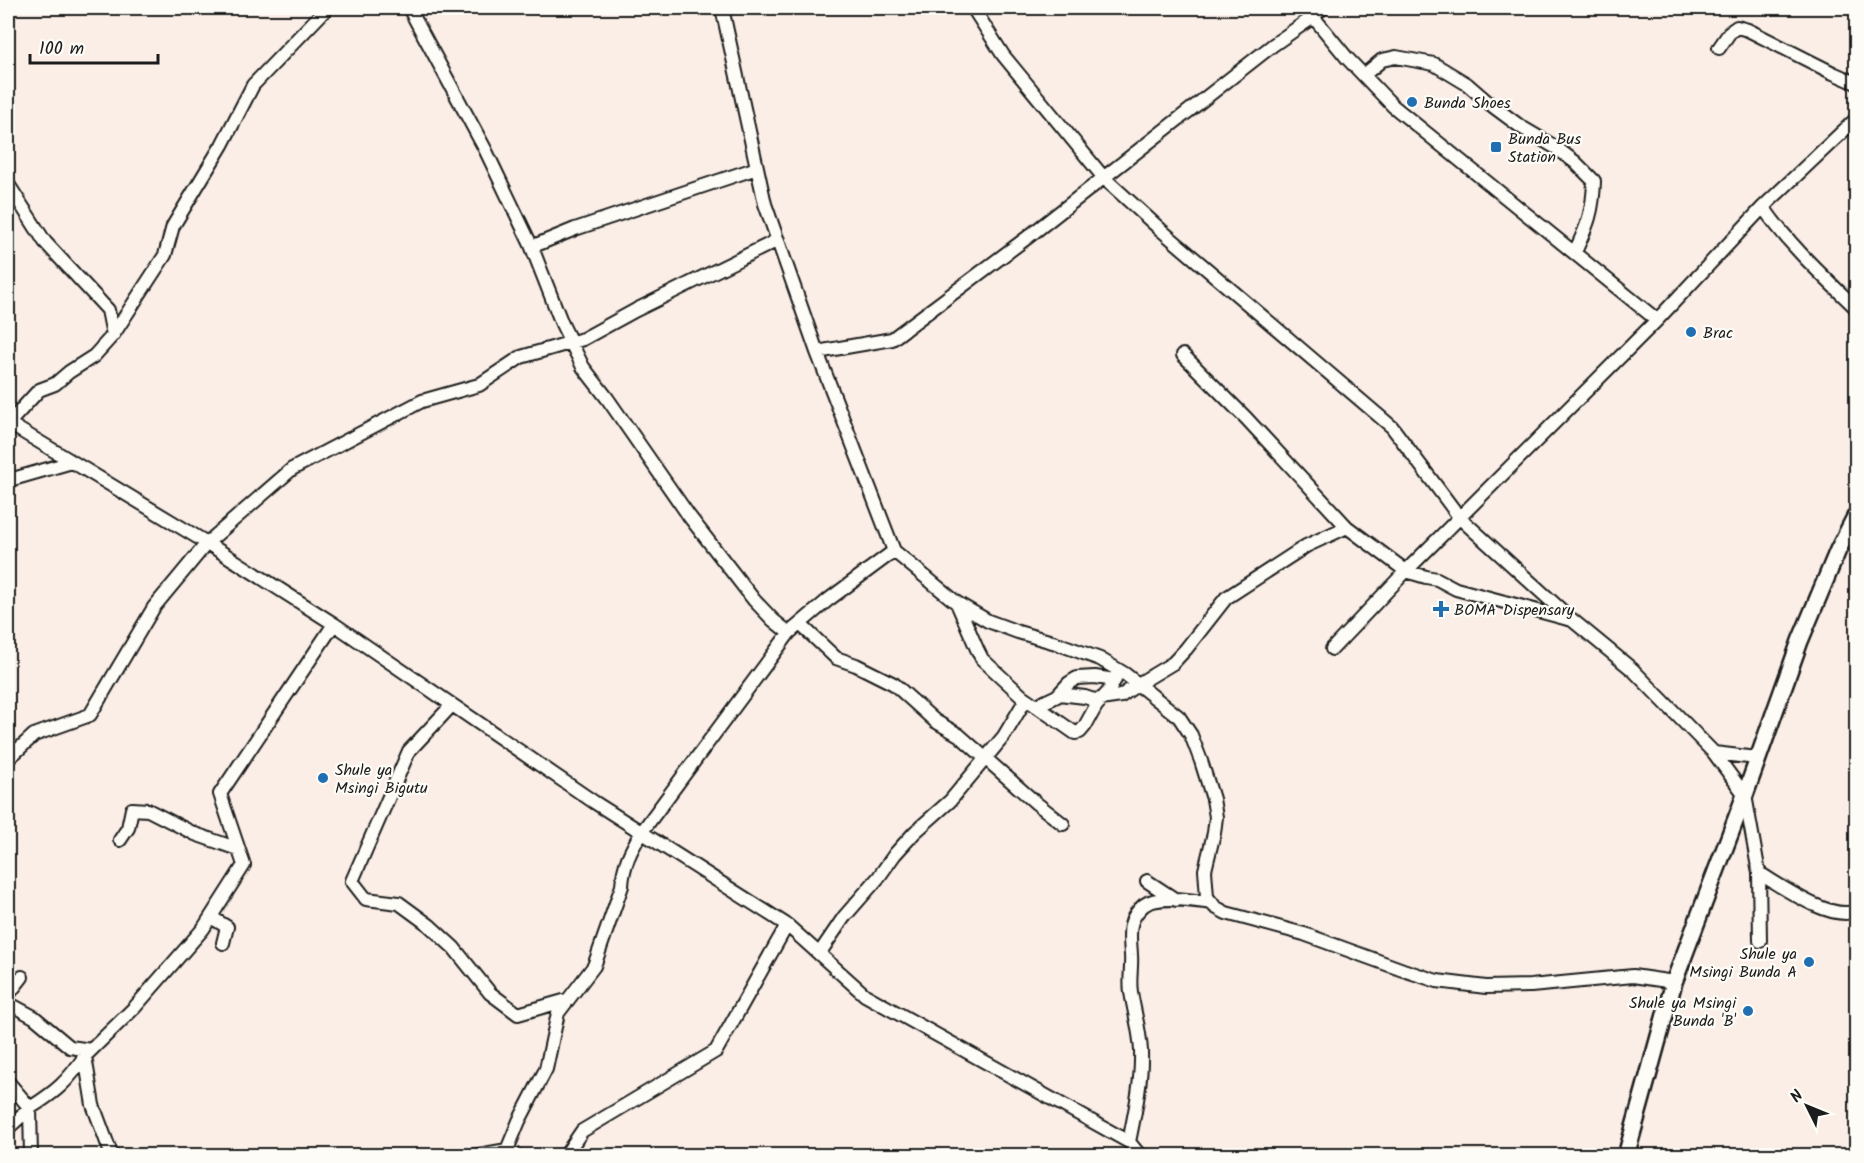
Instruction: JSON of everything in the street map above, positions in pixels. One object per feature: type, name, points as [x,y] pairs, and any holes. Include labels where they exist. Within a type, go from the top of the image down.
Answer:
[{"type":"main road","points":[[1626,1155],[1674,982],[1745,795],[1800,640],[1838,550],[1857,515]]},
{"type":"street","points":[[327,8],[253,85],[222,145],[173,226],[165,255],[113,335],[94,356],[55,384],[39,390],[8,423],[207,543],[334,624],[641,833],[787,925],[866,995],[1129,1142],[1139,1154]]},
{"type":"street","points":[[409,8],[485,149],[531,245],[582,367],[608,398],[689,516],[754,600],[789,633]]},
{"type":"street","points":[[722,8],[765,204],[817,352],[894,551],[957,603],[988,621],[1100,659],[1117,675],[1138,684],[1179,717],[1191,735],[1213,798],[1216,818],[1205,870],[1207,897],[1215,907],[1226,913],[1304,933],[1392,967],[1437,981],[1486,987],[1633,976],[1674,982]]},
{"type":"street","points":[[973,8],[1003,55],[1104,178],[1161,230],[1392,427],[1460,518],[1571,619],[1633,670],[1714,753],[1745,795],[1759,873],[1760,940]]},
{"type":"street","points":[[817,352],[892,339],[1104,178],[1273,45],[1309,12],[1322,8]]},
{"type":"street","points":[[1309,12],[1393,106],[1657,320]]},
{"type":"street","points":[[1719,48],[1730,32],[1737,27],[1748,30],[1833,74],[1857,83]]},
{"type":"street","points":[[1364,75],[1382,60],[1396,57],[1434,64],[1467,84],[1521,127],[1575,162],[1594,181],[1589,223],[1575,252]]},
{"type":"street","points":[[1332,649],[1406,571],[1657,320],[1763,207],[1857,119]]},
{"type":"street","points":[[531,245],[757,168]]},
{"type":"street","points":[[8,184],[45,242],[108,310],[113,335]]},
{"type":"street","points":[[1763,207],[1782,234],[1857,308]]},
{"type":"street","points":[[8,759],[34,735],[90,715],[154,607],[207,543],[292,469],[422,401],[479,385],[521,357],[583,339],[636,310],[778,240]]},
{"type":"street","points":[[1183,355],[1254,426],[1347,527],[1406,571],[1437,579],[1456,589],[1571,619]]},
{"type":"street","points":[[8,478],[14,479],[72,462]]},
{"type":"street","points":[[819,954],[844,916],[879,878],[895,854],[915,832],[950,801],[1031,703],[1059,694],[1094,700],[1121,696],[1173,663],[1226,598],[1306,546],[1347,527]]},
{"type":"street","points":[[472,1155],[512,1153],[519,1121],[546,1069],[558,1013],[594,966],[622,886],[628,855],[641,833],[789,633],[828,600],[894,551]]},
{"type":"street","points":[[957,603],[976,650],[982,659],[1031,703],[1075,733],[1080,732],[1085,726],[1117,675]]},
{"type":"street","points":[[8,1128],[70,1078],[88,1053],[135,1007],[211,917],[244,865],[220,794],[334,624]]},
{"type":"street","points":[[800,624],[836,658],[894,684],[935,722],[959,735],[1063,824]]},
{"type":"street","points":[[1059,694],[1077,678],[1117,675]]},
{"type":"street","points":[[452,705],[409,751],[352,881],[366,899],[399,903],[429,925],[454,948],[490,993],[518,1014],[567,1000]]},
{"type":"street","points":[[1714,753],[1757,758]]},
{"type":"street","points":[[120,840],[128,828],[132,809],[148,810],[195,834],[238,849]]},
{"type":"street","points":[[1759,873],[1817,905],[1835,912],[1850,914],[1857,910]]},
{"type":"street","points":[[1147,881],[1178,900]]},
{"type":"street","points":[[1129,1142],[1139,1082],[1141,1050],[1130,990],[1129,932],[1133,919],[1146,903],[1158,900],[1212,903]]},
{"type":"street","points":[[211,917],[227,927],[223,943]]},
{"type":"street","points":[[565,1155],[582,1131],[716,1051],[787,925]]},
{"type":"street","points":[[8,995],[21,977]]},
{"type":"street","points":[[8,1003],[34,1017],[70,1047],[88,1053]]},
{"type":"street","points":[[88,1053],[93,1105],[112,1155]]},
{"type":"street","points":[[8,1082],[30,1108],[31,1155]]},
{"type":"place","name":"Bunda Shoes","points":[[1412,102]]},
{"type":"place","name":"Bunda Bus Station","points":[[1496,147]]},
{"type":"place","name":"Brac","points":[[1691,332]]},
{"type":"place","name":"BOMA Dispensary","points":[[1441,609]]},
{"type":"place","name":"Shule ya Msingi Bigutu","points":[[323,778]]},
{"type":"place","name":"Shule ya Msingi Bunda A","points":[[1809,962]]},
{"type":"place","name":"Shule ya Msingi Bunda 'B'","points":[[1748,1011]]}]
